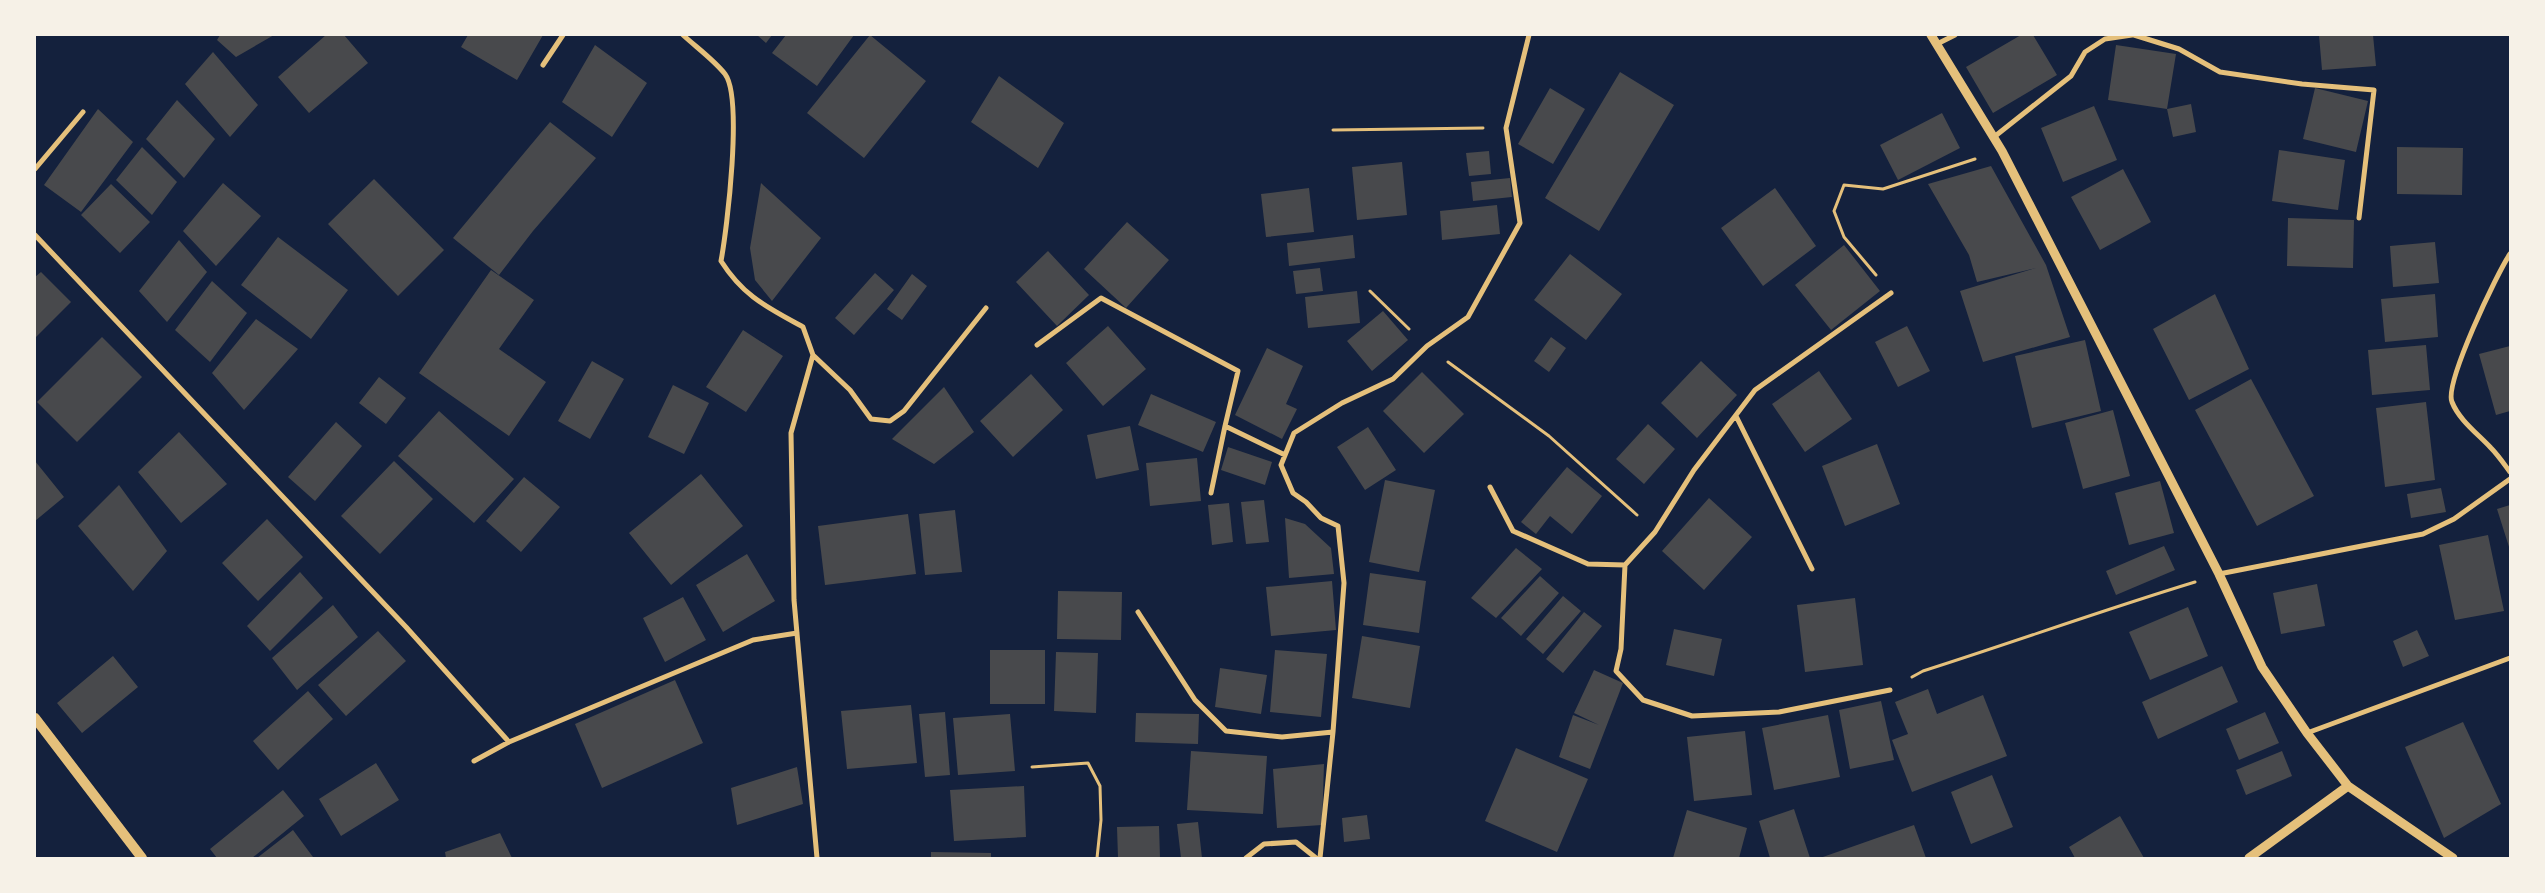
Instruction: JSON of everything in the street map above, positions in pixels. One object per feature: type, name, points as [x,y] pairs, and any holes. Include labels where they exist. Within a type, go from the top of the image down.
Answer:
[{"type":"main road","points":[[35,718],[142,858]]},
{"type":"street","points":[[543,65],[563,35]]},
{"type":"street","points":[[683,35],[726,76],[734,113],[730,210],[721,261],[735,282],[763,305],[803,327],[813,355],[850,390],[872,418],[890,421],[904,411],[986,308]]},
{"type":"street","points":[[1246,858],[1264,844],[1296,842],[1318,858],[1333,732],[1344,583],[1338,526],[1321,518],[1306,502],[1293,493],[1281,465],[1294,433],[1342,403],[1393,379],[1427,346],[1468,317],[1520,223],[1506,128],[1529,35]]},
{"type":"street","points":[[1931,35],[2002,151],[2219,574],[2262,667],[2307,733],[2348,786],[2453,858]]},
{"type":"street","points":[[1937,44],[1955,35]]},
{"type":"street","points":[[1994,137],[2072,76],[2085,52],[2105,39],[2133,35],[2179,49],[2220,72],[2302,84],[2374,90],[2359,218]]},
{"type":"street","points":[[35,169],[83,112]]},
{"type":"street","points":[[35,235],[406,627],[509,742]]},
{"type":"street","points":[[2510,254],[2490,290],[2453,379],[2451,400],[2460,415],[2493,449],[2510,472]]},
{"type":"street","points":[[1890,690],[1779,712],[1692,716],[1643,700],[1616,671],[1622,649],[1625,565],[1656,532],[1694,470],[1755,390],[1891,293]]},
{"type":"street","points":[[1037,345],[1101,298],[1238,371],[1211,493]]},
{"type":"street","points":[[813,355],[791,433],[794,600],[816,858]]},
{"type":"street","points":[[1736,416],[1812,569]]},
{"type":"street","points":[[1225,426],[1285,456]]},
{"type":"street","points":[[2219,574],[2423,534],[2454,520],[2510,479]]},
{"type":"street","points":[[1490,487],[1512,531],[1588,564],[1625,565]]},
{"type":"street","points":[[1138,612],[1195,700],[1226,731],[1282,737],[1333,732]]},
{"type":"street","points":[[474,761],[509,742],[753,640],[797,632]]},
{"type":"street","points":[[2307,733],[2510,658]]},
{"type":"street","points":[[2248,858],[2348,786]]},
{"type":"path","points":[[1333,130],[1506,128]]},
{"type":"path","points":[[1891,293],[1844,237],[1834,212],[1844,185],[1882,189],[2002,151]]},
{"type":"path","points":[[1370,291],[1427,346],[1549,436],[1656,532]]},
{"type":"path","points":[[1890,690],[1923,671],[2219,574]]},
{"type":"path","points":[[1032,767],[1088,763],[1100,786],[1101,820],[1097,858]]},
{"type":"building","points":[[220,35],[274,35],[236,57],[217,40]]},
{"type":"building","points":[[326,35],[344,35],[368,63],[309,113],[278,77]]},
{"type":"building","points":[[468,35],[543,35],[517,80],[461,47]]},
{"type":"building","points":[[757,35],[772,35],[766,43]]},
{"type":"building","points":[[786,35],[854,35],[817,86],[772,53]]},
{"type":"building","points":[[870,35],[926,81],[864,158],[807,113]]},
{"type":"building","points":[[2021,35],[2033,35],[2057,75],[1993,113],[1966,67]]},
{"type":"building","points":[[2319,35],[2373,35],[2376,66],[2322,70]]},
{"type":"building","points":[[595,45],[647,83],[612,137],[562,102]]},
{"type":"building","points":[[2116,45],[2176,54],[2167,109],[2108,100]]},
{"type":"building","points":[[213,52],[258,105],[230,137],[185,84]]},
{"type":"building","points":[[1620,72],[1674,105],[1599,231],[1545,198]]},
{"type":"building","points":[[999,76],[1064,123],[1038,168],[971,122]]},
{"type":"building","points":[[1550,88],[1585,109],[1553,164],[1518,144]]},
{"type":"building","points":[[2315,88],[2368,101],[2356,152],[2303,139]]},
{"type":"building","points":[[177,100],[215,139],[184,178],[146,139]]},
{"type":"building","points":[[2191,104],[2196,132],[2173,137],[2167,109]]},
{"type":"building","points":[[2094,106],[2117,160],[2063,182],[2041,128]]},
{"type":"building","points":[[98,109],[133,142],[81,212],[44,185]]},
{"type":"building","points":[[1942,113],[1960,148],[1898,180],[1880,145]]},
{"type":"building","points":[[550,122],[596,158],[533,231],[499,275],[453,238]]},
{"type":"building","points":[[142,147],[177,182],[152,215],[116,180]]},
{"type":"building","points":[[2397,147],[2463,148],[2462,195],[2397,194]]},
{"type":"building","points":[[2279,150],[2345,160],[2338,210],[2272,201]]},
{"type":"building","points":[[1489,151],[1491,174],[1469,176],[1466,153]]},
{"type":"building","points":[[1402,162],[1407,215],[1357,220],[1352,167]]},
{"type":"building","points":[[1991,166],[2046,265],[2070,337],[1983,362],[1960,291],[2036,268],[1977,282],[1969,255],[1928,184]]},
{"type":"building","points":[[2123,169],[2151,222],[2100,250],[2071,197]]},
{"type":"building","points":[[1510,178],[1512,197],[1473,201],[1471,182]]},
{"type":"building","points":[[374,179],[444,250],[398,296],[328,224]]},
{"type":"building","points":[[223,183],[261,216],[216,266],[183,231]]},
{"type":"building","points":[[761,183],[821,238],[772,301],[755,280],[750,248]]},
{"type":"building","points":[[111,184],[150,222],[120,253],[81,215]]},
{"type":"building","points":[[1309,188],[1314,232],[1266,237],[1261,194]]},
{"type":"building","points":[[1775,188],[1816,246],[1763,286],[1721,228]]},
{"type":"building","points":[[1497,205],[1500,234],[1442,240],[1440,211]]},
{"type":"building","points":[[2288,218],[2354,220],[2353,268],[2287,266]]},
{"type":"building","points":[[1127,222],[1169,260],[1126,308],[1084,269]]},
{"type":"building","points":[[1353,235],[1355,258],[1289,266],[1287,243]]},
{"type":"building","points":[[278,237],[348,290],[311,339],[241,285]]},
{"type":"building","points":[[179,240],[207,272],[167,322],[139,291]]},
{"type":"building","points":[[2435,242],[2439,283],[2393,287],[2390,246]]},
{"type":"building","points":[[1844,245],[1880,291],[1831,330],[1795,285]]},
{"type":"building","points":[[1048,251],[1089,295],[1057,326],[1016,282]]},
{"type":"building","points":[[1570,254],[1622,294],[1586,340],[1534,300]]},
{"type":"building","points":[[1320,268],[1323,291],[1296,294],[1293,271]]},
{"type":"building","points":[[491,270],[534,300],[499,349],[546,382],[509,436],[419,373]]},
{"type":"building","points":[[41,272],[71,302],[35,338],[35,277]]},
{"type":"building","points":[[875,273],[894,290],[854,335],[835,318]]},
{"type":"building","points":[[912,274],[927,286],[902,320],[887,309]]},
{"type":"building","points":[[212,281],[247,313],[210,362],[175,330]]},
{"type":"building","points":[[1357,291],[1360,323],[1308,328],[1305,297]]},
{"type":"building","points":[[2215,294],[2249,369],[2189,400],[2153,329]]},
{"type":"building","points":[[2435,294],[2438,337],[2385,342],[2381,299]]},
{"type":"building","points":[[1383,311],[1408,340],[1372,371],[1347,341]]},
{"type":"building","points":[[256,319],[298,349],[244,410],[212,373]]},
{"type":"building","points":[[1108,326],[1146,369],[1103,406],[1066,363]]},
{"type":"building","points":[[1907,326],[1930,371],[1898,387],[1875,342]]},
{"type":"building","points":[[743,330],[783,356],[746,412],[706,387]]},
{"type":"building","points":[[102,337],[142,377],[77,442],[37,402]]},
{"type":"building","points":[[1551,337],[1566,348],[1549,372],[1534,361]]},
{"type":"building","points":[[2085,340],[2101,411],[2032,428],[2015,356]]},
{"type":"building","points":[[2426,345],[2430,390],[2372,395],[2368,350]]},
{"type":"building","points":[[2510,346],[2510,411],[2496,415],[2479,354]]},
{"type":"building","points":[[1267,348],[1303,366],[1286,404],[1297,409],[1282,439],[1235,415]]},
{"type":"building","points":[[592,361],[624,379],[590,439],[558,421]]},
{"type":"building","points":[[1701,361],[1737,395],[1697,438],[1661,403]]},
{"type":"building","points":[[1819,371],[1852,419],[1805,452],[1772,404]]},
{"type":"building","points":[[1422,372],[1464,414],[1424,453],[1383,411]]},
{"type":"building","points":[[1031,374],[1063,410],[1013,457],[980,421]]},
{"type":"building","points":[[379,377],[406,398],[386,424],[359,403]]},
{"type":"building","points":[[2251,379],[2314,496],[2257,526],[2195,410]]},
{"type":"building","points":[[673,385],[709,403],[684,454],[648,437]]},
{"type":"building","points":[[944,387],[974,432],[934,464],[892,439]]},
{"type":"building","points":[[1151,394],[1216,422],[1203,452],[1138,425]]},
{"type":"building","points":[[2426,402],[2435,480],[2385,487],[2376,408]]},
{"type":"building","points":[[2113,410],[2130,476],[2083,489],[2065,423]]},
{"type":"building","points":[[439,411],[514,479],[474,523],[398,456]]},
{"type":"building","points":[[336,422],[362,446],[315,501],[288,477]]},
{"type":"building","points":[[1648,424],[1675,449],[1644,484],[1616,459]]},
{"type":"building","points":[[1130,426],[1139,470],[1096,479],[1087,435]]},
{"type":"building","points":[[1368,427],[1396,470],[1365,490],[1337,447]]},
{"type":"building","points":[[179,432],[227,484],[181,523],[138,472]]},
{"type":"building","points":[[1877,444],[1900,504],[1845,526],[1822,466]]},
{"type":"building","points":[[1228,447],[1272,462],[1265,485],[1221,470]]},
{"type":"building","points":[[1197,458],[1201,501],[1150,506],[1146,463]]},
{"type":"building","points":[[35,461],[64,497],[35,521]]},
{"type":"building","points":[[394,461],[433,499],[380,554],[341,516]]},
{"type":"building","points":[[1567,467],[1602,496],[1572,534],[1550,516],[1536,534],[1521,522]]},
{"type":"building","points":[[701,474],[743,526],[671,585],[629,533]]},
{"type":"building","points":[[524,477],[560,507],[521,552],[486,521]]},
{"type":"building","points":[[1385,480],[1435,490],[1419,572],[1369,562]]},
{"type":"building","points":[[2160,481],[2174,533],[2129,545],[2115,493]]},
{"type":"building","points":[[119,485],[167,551],[133,591],[78,526]]},
{"type":"building","points":[[2441,488],[2446,512],[2411,518],[2407,494]]},
{"type":"building","points":[[1709,498],[1752,537],[1704,590],[1662,551]]},
{"type":"building","points":[[1264,500],[1269,542],[1246,544],[1241,502]]},
{"type":"building","points":[[1229,503],[1233,542],[1212,545],[1208,505]]},
{"type":"building","points":[[2510,505],[2510,550],[2497,509]]},
{"type":"building","points":[[955,510],[962,572],[925,575],[919,514]]},
{"type":"building","points":[[908,514],[916,574],[825,585],[818,526]]},
{"type":"building","points":[[1285,518],[1305,524],[1331,548],[1334,574],[1289,578]]},
{"type":"building","points":[[267,519],[303,557],[258,601],[222,563]]},
{"type":"building","points":[[2488,535],[2504,611],[2455,620],[2439,545]]},
{"type":"building","points":[[2164,546],[2175,570],[2116,595],[2106,571]]},
{"type":"building","points":[[1516,548],[1542,569],[1496,618],[1471,598]]},
{"type":"building","points":[[747,554],[775,601],[723,632],[696,585]]},
{"type":"building","points":[[300,572],[323,598],[270,651],[247,626]]},
{"type":"building","points":[[1370,573],[1426,581],[1419,633],[1363,625]]},
{"type":"building","points":[[1540,576],[1559,593],[1521,636],[1501,618]]},
{"type":"building","points":[[1332,581],[1336,630],[1271,636],[1266,587]]},
{"type":"building","points":[[2317,584],[2325,626],[2281,634],[2273,593]]},
{"type":"building","points":[[1058,591],[1122,592],[1121,640],[1057,639]]},
{"type":"building","points":[[1563,596],[1581,611],[1543,654],[1526,639]]},
{"type":"building","points":[[683,597],[706,640],[665,662],[643,618]]},
{"type":"building","points":[[1855,598],[1863,665],[1805,672],[1797,605]]},
{"type":"building","points":[[333,605],[358,637],[297,690],[272,658]]},
{"type":"building","points":[[2188,607],[2208,656],[2150,680],[2129,632]]},
{"type":"building","points":[[1584,612],[1602,626],[1563,673],[1546,659]]},
{"type":"building","points":[[1674,629],[1722,639],[1714,676],[1666,665]]},
{"type":"building","points":[[2417,630],[2429,656],[2403,667],[2393,641]]},
{"type":"building","points":[[378,631],[406,661],[346,716],[318,685]]},
{"type":"building","points":[[1362,636],[1420,646],[1410,708],[1352,698]]},
{"type":"building","points":[[990,650],[1045,650],[1045,704],[990,704]]},
{"type":"building","points":[[1275,650],[1327,654],[1321,717],[1270,712]]},
{"type":"building","points":[[1056,652],[1098,653],[1096,713],[1054,711]]},
{"type":"building","points":[[113,656],[138,687],[82,733],[57,703]]},
{"type":"building","points":[[2222,666],[2238,702],[2158,739],[2142,702]]},
{"type":"building","points":[[1220,668],[1267,675],[1261,714],[1215,707]]},
{"type":"building","points":[[1594,670],[1623,683],[1590,769],[1559,757],[1573,715],[1599,725],[1574,713]]},
{"type":"building","points":[[675,680],[703,743],[602,788],[575,724]]},
{"type":"building","points":[[1928,689],[1937,714],[1983,695],[2007,756],[1912,792],[1892,740],[1908,734],[1895,702]]},
{"type":"building","points":[[308,691],[333,719],[278,770],[253,741]]},
{"type":"building","points":[[1881,701],[1894,760],[1850,769],[1839,710]]},
{"type":"building","points":[[911,705],[917,763],[847,769],[841,711]]},
{"type":"building","points":[[945,712],[950,775],[925,777],[919,714]]},
{"type":"building","points":[[2265,712],[2279,743],[2239,760],[2226,729]]},
{"type":"building","points":[[1136,713],[1199,714],[1198,744],[1135,742]]},
{"type":"building","points":[[1010,714],[1015,771],[958,775],[953,718]]},
{"type":"building","points":[[1828,715],[1840,777],[1774,790],[1762,728]]},
{"type":"building","points":[[2463,722],[2501,804],[2444,838],[2405,747]]},
{"type":"building","points":[[1745,731],[1752,795],[1694,801],[1687,737]]},
{"type":"building","points":[[1516,748],[1588,779],[1557,852],[1485,821]]},
{"type":"building","points":[[1191,751],[1267,756],[1263,814],[1187,810]]},
{"type":"building","points":[[2282,751],[2292,776],[2246,795],[2236,770]]},
{"type":"building","points":[[376,763],[399,800],[341,836],[319,799]]},
{"type":"building","points":[[1324,764],[1322,825],[1277,828],[1273,769]]},
{"type":"building","points":[[797,767],[803,804],[737,825],[731,788]]},
{"type":"building","points":[[1992,775],[2013,827],[1971,844],[1951,792]]},
{"type":"building","points":[[1024,786],[1026,837],[954,841],[950,790]]},
{"type":"building","points":[[283,790],[304,816],[252,858],[217,858],[210,849]]},
{"type":"building","points":[[1794,809],[1810,858],[1770,858],[1759,821]]},
{"type":"building","points":[[1687,810],[1747,828],[1739,858],[1673,858]]},
{"type":"building","points":[[1367,815],[1370,839],[1344,842],[1342,818]]},
{"type":"building","points":[[2120,816],[2144,858],[2075,858],[2069,847]]},
{"type":"building","points":[[1198,822],[1202,858],[1181,858],[1177,824]]},
{"type":"building","points":[[1914,825],[1926,858],[1820,858]]},
{"type":"building","points":[[1159,826],[1160,858],[1118,858],[1117,827]]},
{"type":"building","points":[[293,830],[313,857],[257,858]]},
{"type":"building","points":[[500,833],[512,858],[446,858],[445,852]]},
{"type":"building","points":[[931,852],[991,853],[991,858],[931,858]]}]
